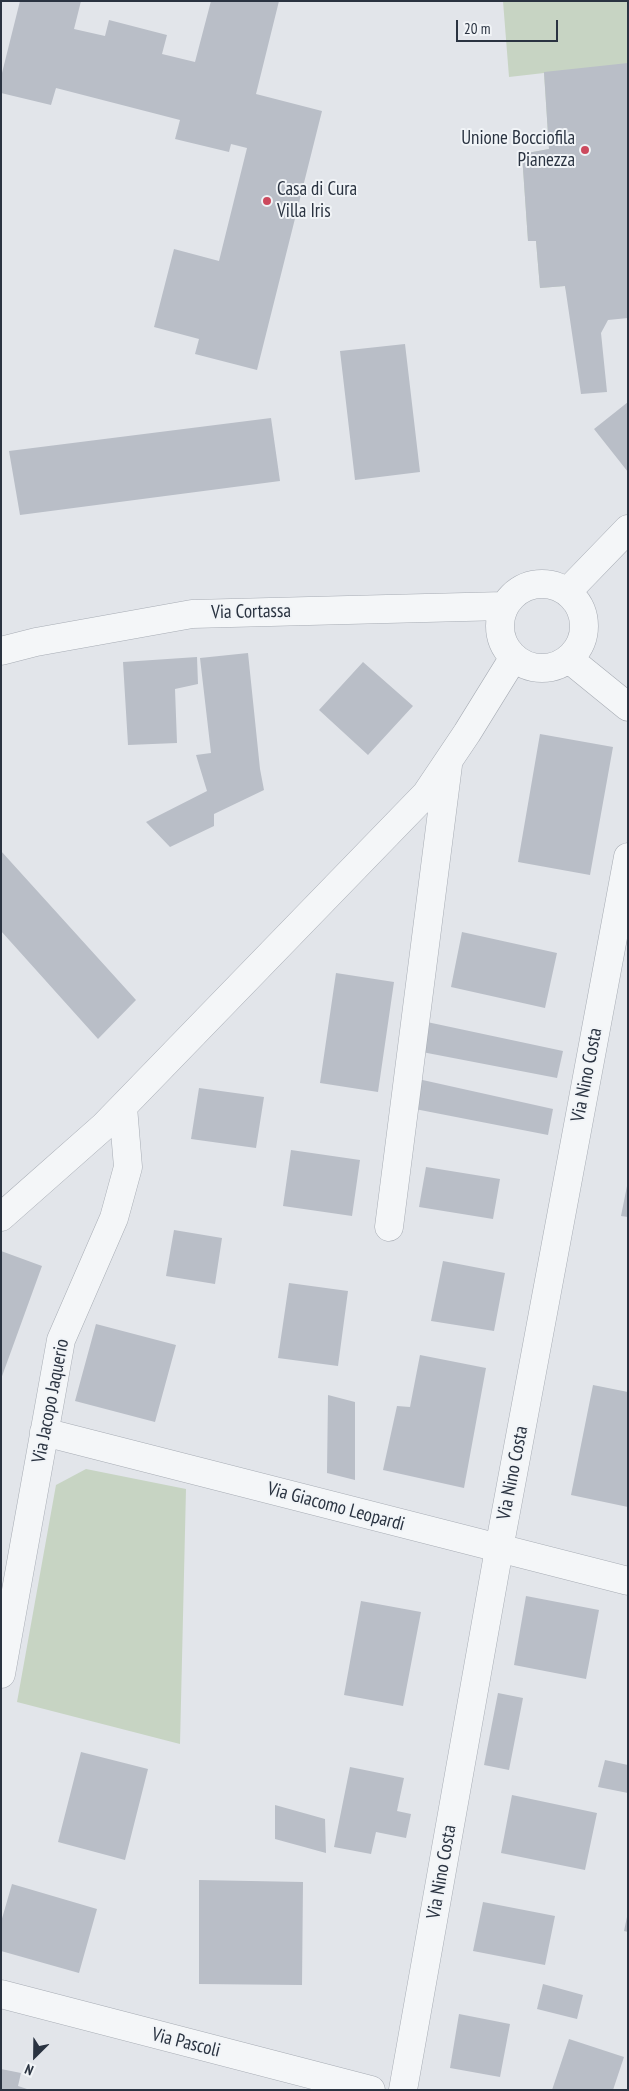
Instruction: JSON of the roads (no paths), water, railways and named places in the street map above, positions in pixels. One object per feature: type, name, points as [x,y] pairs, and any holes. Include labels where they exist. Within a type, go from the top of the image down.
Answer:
[{"type":"street","points":[[568,591],[628,530]]},
{"type":"street","points":[[541,583],[555,585],[568,591],[577,600],[583,612],[585,625],[583,638],[578,650],[569,659],[558,665],[541,668],[523,664],[505,646],[500,633],[500,619],[504,606],[510,597],[528,586],[541,583]]},
{"type":"street","name":"Via Cortassa","points":[[1,651],[36,642],[192,614],[504,606]]},
{"type":"street","points":[[1,1217],[104,1126],[426,794],[514,657]]},
{"type":"street","points":[[569,659],[628,707]]},
{"type":"street","points":[[389,1227],[449,759]]},
{"type":"street","name":"Via Nino Costa","points":[[403,2090],[499,1548],[628,857]]},
{"type":"street","name":"Via Jacopo Jaquerio","points":[[1,1674],[61,1340],[114,1218],[128,1167],[122,1107]]},
{"type":"street","name":"Via Giacomo Leopardi","points":[[44,1432],[628,1581]]},
{"type":"street","name":"Via Pascoli","points":[[1,1994],[372,2090]]},
{"type":"place","name":"Unione Bocciofila Pianezza","points":[[585,150]]},
{"type":"place","name":"Casa di Cura Villa Iris","points":[[267,201]]}]
